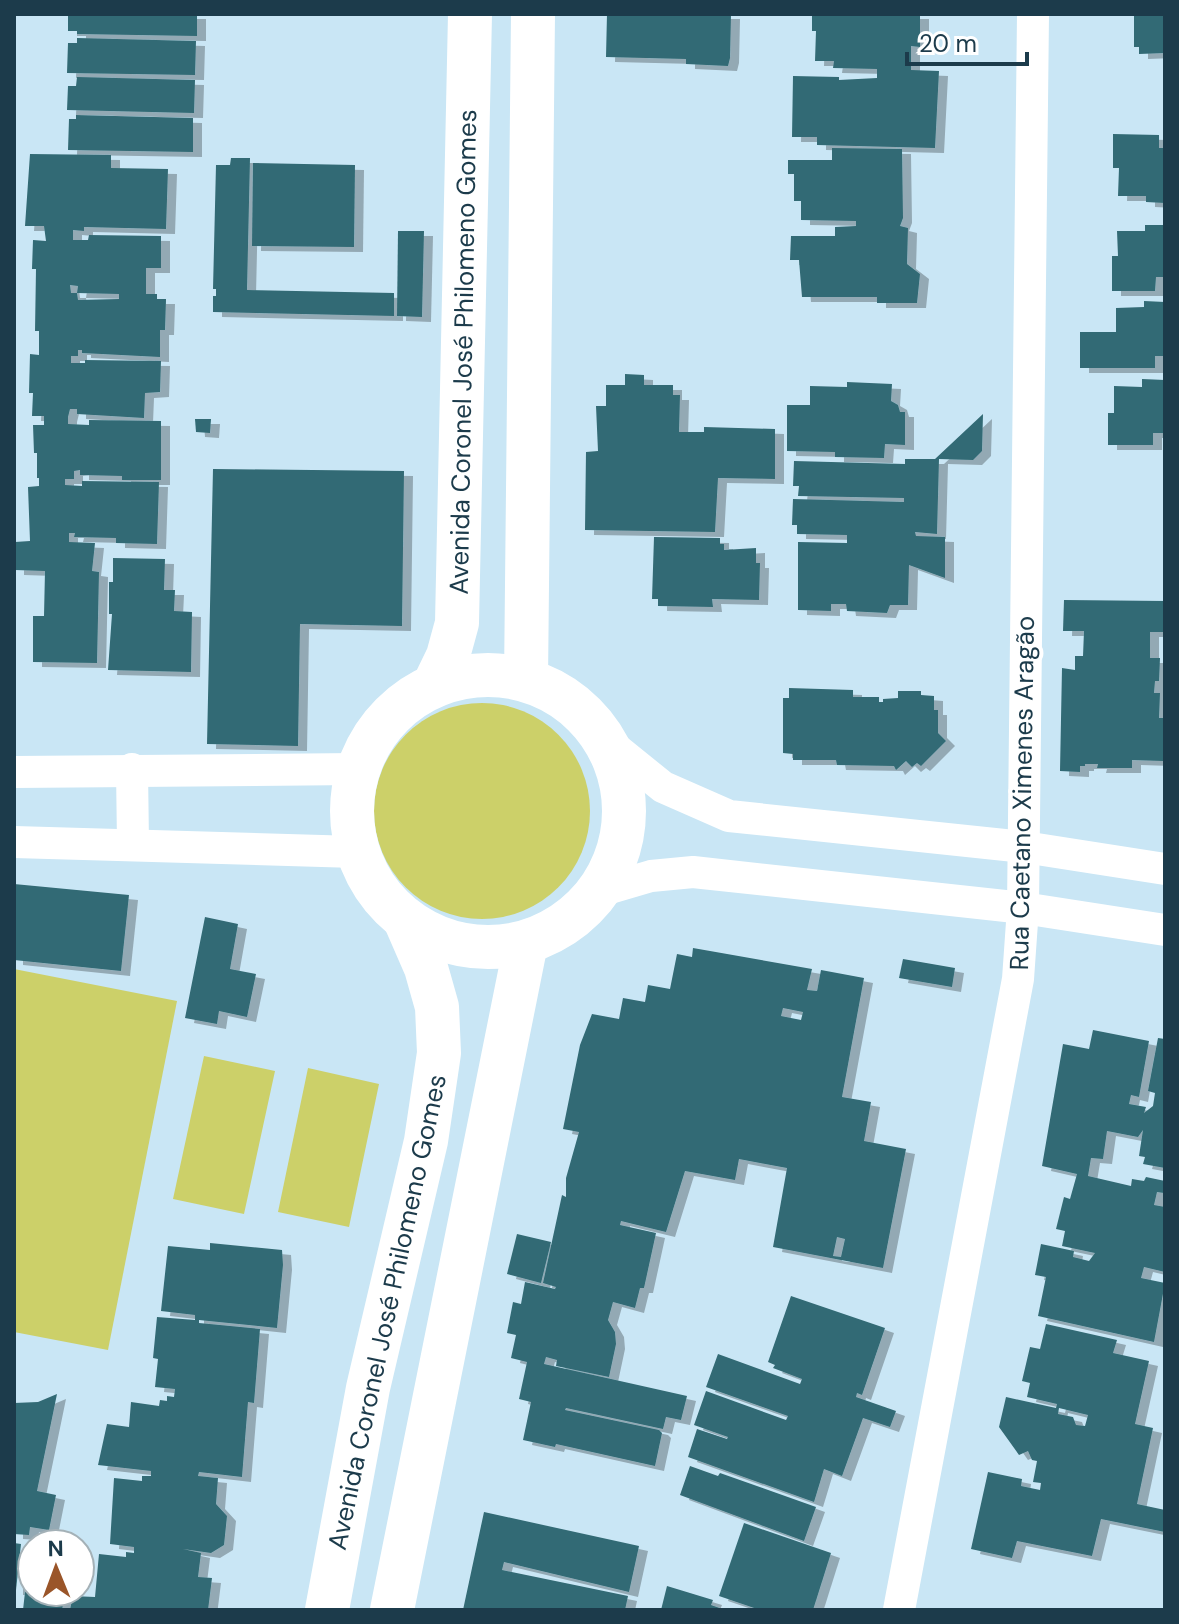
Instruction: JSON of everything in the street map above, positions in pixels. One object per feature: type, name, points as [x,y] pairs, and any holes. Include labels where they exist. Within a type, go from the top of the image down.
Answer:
[{"type":"main road","name":"Avenida Coronel José Philomeno Gomes","points":[[434,685],[448,656],[457,623],[470,14]]},
{"type":"main road","points":[[526,680],[533,14]]},
{"type":"main road","points":[[468,101],[531,105]]},
{"type":"main road","points":[[479,675],[526,680],[572,703],[606,741],[621,778],[625,817],[618,856],[600,891],[568,923],[526,943],[464,946],[406,922],[375,891],[356,852],[350,810],[357,769],[386,719],[434,685],[479,675]]},
{"type":"main road","name":"Avenida Coronel José Philomeno Gomes","points":[[327,1610],[368,1388],[426,1141],[439,1053],[437,1007],[426,968],[406,922]]},
{"type":"main road","points":[[392,1610],[526,943]]},
{"type":"main road","points":[[387,1308],[450,1325]]},
{"type":"street","name":"Rua Caetano Ximenes Aragão","points":[[899,1610],[1018,979],[1024,847],[1033,14]]},
{"type":"street","points":[[606,741],[663,787],[729,816],[1024,847],[1165,869]]},
{"type":"street","points":[[132,769],[133,844]]},
{"type":"street","points":[[14,772],[357,769]]},
{"type":"street","points":[[14,842],[356,852]]},
{"type":"street","points":[[600,891],[651,876],[693,872],[1023,908],[1165,930]]},
{"type":"green space","points":[[482,703],[523,711],[542,721],[558,735],[572,751],[582,770],[590,811],[582,852],[572,871],[558,887],[542,901],[523,911],[482,919],[441,911],[422,901],[406,887],[392,871],[382,852],[374,811],[382,770],[392,751],[406,735],[422,721],[441,711]]},
{"type":"green space","points":[[14,969],[177,1001],[108,1350],[14,1332]]},
{"type":"green space","points":[[204,1056],[275,1071],[244,1214],[173,1199]]},
{"type":"green space","points":[[308,1068],[379,1084],[349,1227],[278,1212]]},
{"type":"building","points":[[68,14],[197,14],[197,36],[77,34],[77,31],[68,31]]},
{"type":"building","points":[[607,14],[731,14],[728,66],[686,64],[686,59],[606,57]]},
{"type":"building","points":[[812,14],[920,14],[920,47],[911,46],[911,70],[939,71],[935,148],[817,145],[817,137],[792,137],[793,76],[839,77],[839,80],[877,78],[877,69],[833,68],[834,61],[815,61],[816,31],[812,31]]},
{"type":"building","points":[[1134,14],[1165,14],[1165,53],[1139,54],[1139,47],[1134,47]]},
{"type":"building","points":[[77,38],[196,41],[195,75],[67,73],[68,43],[77,43]]},
{"type":"building","points":[[77,77],[195,80],[194,113],[67,110],[68,86],[76,86]]},
{"type":"building","points":[[76,115],[193,118],[193,152],[68,150],[69,119],[76,119]]},
{"type":"building","points":[[1113,134],[1159,135],[1159,148],[1165,148],[1165,203],[1146,202],[1146,196],[1118,196],[1119,168],[1113,168]]},
{"type":"building","points":[[832,148],[902,149],[903,218],[900,226],[908,228],[907,264],[920,274],[917,303],[877,303],[877,297],[802,297],[799,260],[790,260],[791,236],[835,236],[835,227],[856,226],[856,221],[801,220],[801,201],[794,201],[794,174],[788,174],[788,160],[832,160]]},
{"type":"building","points":[[30,154],[111,155],[111,168],[168,169],[166,229],[84,227],[84,231],[73,230],[73,240],[88,240],[89,235],[161,236],[161,268],[146,268],[146,294],[157,294],[157,299],[166,299],[165,330],[160,330],[160,357],[82,353],[82,350],[78,350],[78,356],[71,356],[71,363],[85,363],[85,360],[161,361],[160,392],[145,393],[144,418],[77,414],[77,409],[70,409],[68,417],[68,424],[89,425],[89,420],[161,421],[161,480],[122,480],[122,476],[80,475],[80,470],[74,471],[74,479],[65,479],[65,485],[82,486],[82,481],[159,482],[157,544],[116,543],[116,538],[74,537],[75,533],[69,533],[69,542],[95,543],[92,571],[99,572],[97,663],[33,662],[33,616],[44,616],[45,571],[15,570],[15,542],[30,541],[28,487],[39,486],[33,425],[44,425],[44,416],[32,416],[33,393],[29,393],[30,354],[39,355],[39,331],[35,331],[33,240],[46,241],[44,226],[25,226]],"holes":[[[70,285],[78,286],[77,293],[71,293]],[[77,293],[119,294],[119,299],[78,300]]]},
{"type":"building","points":[[231,158],[250,158],[247,290],[394,293],[394,316],[213,312],[213,296],[216,296],[216,289],[213,289],[216,165],[230,165]]},
{"type":"building","points":[[253,163],[355,165],[354,247],[252,246]]},
{"type":"building","points":[[1145,225],[1165,225],[1165,277],[1156,277],[1155,291],[1112,291],[1112,256],[1118,256],[1117,231],[1145,231]]},
{"type":"building","points":[[398,231],[424,231],[422,317],[397,316]]},
{"type":"building","points":[[1144,301],[1165,302],[1165,356],[1155,356],[1155,368],[1080,368],[1080,332],[1116,332],[1116,308],[1144,307]]},
{"type":"building","points":[[625,374],[644,375],[644,385],[673,385],[673,395],[680,395],[679,432],[704,432],[704,427],[775,429],[775,479],[718,478],[715,532],[585,530],[586,452],[598,451],[596,406],[606,406],[606,385],[625,385]]},
{"type":"building","points":[[1142,379],[1165,380],[1165,433],[1153,433],[1153,445],[1108,445],[1108,413],[1114,413],[1114,386],[1142,387]]},
{"type":"building","points":[[847,382],[892,384],[891,401],[898,405],[900,412],[905,412],[905,445],[885,444],[884,458],[835,457],[835,452],[787,451],[787,405],[810,405],[810,386],[847,387]]},
{"type":"building","points":[[983,414],[982,451],[973,460],[939,459],[937,534],[915,532],[916,536],[945,537],[945,578],[909,565],[908,605],[890,605],[887,613],[847,611],[846,604],[831,604],[831,611],[798,610],[798,542],[847,543],[847,535],[797,534],[797,525],[792,525],[793,499],[904,502],[904,498],[798,496],[799,486],[793,486],[794,461],[905,464],[905,459],[935,459]]},
{"type":"building","points":[[195,419],[211,419],[210,433],[196,432]]},
{"type":"building","points":[[213,469],[404,471],[402,626],[300,624],[298,746],[207,744]]},
{"type":"building","points":[[654,537],[720,538],[724,550],[756,548],[756,563],[760,563],[759,600],[712,599],[713,607],[658,606],[658,599],[652,599]]},
{"type":"building","points":[[113,558],[165,559],[164,590],[175,590],[174,611],[192,612],[191,672],[108,670],[112,614],[109,614],[109,582],[113,582]]},
{"type":"building","points":[[1064,600],[1165,601],[1165,632],[1150,632],[1150,658],[1160,658],[1159,681],[1155,681],[1154,693],[1160,693],[1159,718],[1164,718],[1163,761],[1132,760],[1132,768],[1097,768],[1098,764],[1085,764],[1080,766],[1080,772],[1060,771],[1062,668],[1075,670],[1075,656],[1083,656],[1084,631],[1063,631]]},
{"type":"building","points":[[789,688],[853,690],[853,697],[879,697],[879,702],[898,698],[898,691],[921,691],[921,695],[934,696],[934,710],[938,710],[938,733],[946,741],[921,766],[917,763],[912,767],[906,761],[896,770],[894,766],[837,765],[836,760],[793,760],[793,754],[783,753],[783,698],[789,698]]},
{"type":"building","points":[[14,884],[129,895],[121,971],[14,960]]},
{"type":"building","points":[[205,917],[238,924],[230,969],[256,974],[247,1017],[219,1011],[217,1024],[185,1018]]},
{"type":"building","points":[[693,948],[812,969],[807,990],[817,991],[821,970],[864,978],[842,1097],[871,1102],[864,1141],[906,1149],[883,1268],[773,1247],[787,1168],[739,1159],[735,1180],[685,1171],[666,1232],[621,1221],[620,1225],[656,1233],[644,1288],[640,1288],[635,1308],[613,1302],[608,1320],[615,1332],[616,1344],[609,1377],[556,1366],[557,1360],[546,1357],[544,1364],[687,1396],[681,1420],[666,1417],[663,1429],[565,1410],[659,1430],[662,1433],[655,1466],[556,1444],[555,1447],[523,1440],[531,1402],[519,1399],[527,1362],[511,1358],[516,1335],[507,1333],[513,1302],[521,1304],[525,1282],[556,1287],[543,1283],[562,1195],[566,1197],[566,1178],[579,1132],[563,1129],[580,1045],[592,1014],[619,1019],[623,998],[645,1002],[648,985],[670,989],[677,954],[692,957]],"holes":[[[783,1008],[803,1012],[801,1020],[781,1016]],[[837,1237],[845,1239],[841,1257],[833,1256]]]},
{"type":"building","points":[[903,959],[955,968],[952,987],[899,978]]},
{"type":"building","points":[[1093,1030],[1149,1041],[1139,1097],[1131,1095],[1129,1104],[1146,1107],[1144,1113],[1153,1106],[1155,1093],[1148,1091],[1158,1038],[1165,1039],[1165,1168],[1143,1164],[1145,1157],[1139,1156],[1143,1130],[1138,1137],[1107,1131],[1103,1159],[1091,1158],[1088,1176],[1131,1186],[1132,1179],[1144,1181],[1146,1177],[1165,1181],[1164,1193],[1157,1192],[1154,1205],[1165,1207],[1165,1272],[1144,1267],[1141,1278],[1165,1283],[1154,1342],[1038,1316],[1046,1277],[1035,1275],[1041,1244],[1074,1251],[1073,1257],[1089,1261],[1095,1253],[1062,1246],[1065,1231],[1056,1229],[1064,1197],[1070,1199],[1077,1174],[1042,1166],[1063,1044],[1089,1049]]},
{"type":"building","points":[[517,1234],[551,1242],[541,1283],[507,1274]]},
{"type":"building","points":[[210,1243],[282,1250],[283,1265],[277,1328],[199,1320],[199,1323],[260,1329],[254,1403],[248,1402],[242,1477],[199,1472],[198,1476],[218,1478],[216,1504],[227,1516],[224,1545],[211,1553],[183,1549],[201,1553],[198,1577],[212,1578],[208,1610],[70,1610],[96,1608],[99,1554],[126,1557],[126,1552],[134,1553],[134,1547],[110,1544],[114,1478],[142,1481],[142,1476],[151,1476],[151,1471],[98,1465],[107,1424],[129,1427],[131,1402],[159,1406],[160,1400],[167,1401],[167,1396],[174,1397],[175,1389],[155,1387],[158,1359],[153,1358],[157,1317],[195,1320],[195,1315],[161,1311],[168,1246],[210,1250]]},
{"type":"building","points":[[791,1296],[885,1328],[862,1395],[857,1393],[856,1397],[896,1411],[890,1427],[863,1418],[842,1476],[824,1469],[814,1502],[688,1457],[697,1429],[728,1437],[694,1425],[706,1391],[786,1420],[788,1416],[706,1387],[718,1354],[800,1384],[802,1379],[773,1368],[775,1365],[768,1362]]},
{"type":"building","points":[[1046,1324],[1117,1340],[1113,1353],[1149,1361],[1135,1424],[1153,1428],[1137,1504],[1165,1510],[1165,1532],[1101,1519],[1092,1556],[1017,1541],[1012,1558],[971,1549],[988,1472],[1022,1479],[1021,1486],[1040,1490],[1041,1483],[1033,1482],[1037,1461],[1032,1460],[1028,1451],[1019,1455],[999,1427],[1006,1397],[1056,1408],[1057,1404],[1027,1397],[1030,1383],[1022,1381],[1030,1347],[1040,1349]],"holes":[[[1059,1408],[1088,1415],[1085,1426],[1076,1425],[1073,1417],[1058,1414]]]},
{"type":"building","points":[[57,1394],[37,1491],[56,1495],[49,1528],[16,1528],[14,1534],[14,1403],[38,1402]]},
{"type":"building","points":[[690,1466],[718,1476],[720,1473],[816,1507],[804,1541],[680,1495]]},
{"type":"building","points":[[484,1512],[639,1546],[629,1592],[504,1562],[502,1570],[628,1596],[625,1610],[463,1610]]},
{"type":"building","points":[[744,1523],[831,1553],[813,1610],[760,1610],[719,1596]]},
{"type":"building","points":[[14,1543],[16,1590],[14,1590]]},
{"type":"building","points":[[667,1586],[713,1600],[711,1605],[725,1610],[661,1610]]},
{"type":"building","points":[[23,1608],[62,1608],[62,1610]]}]
